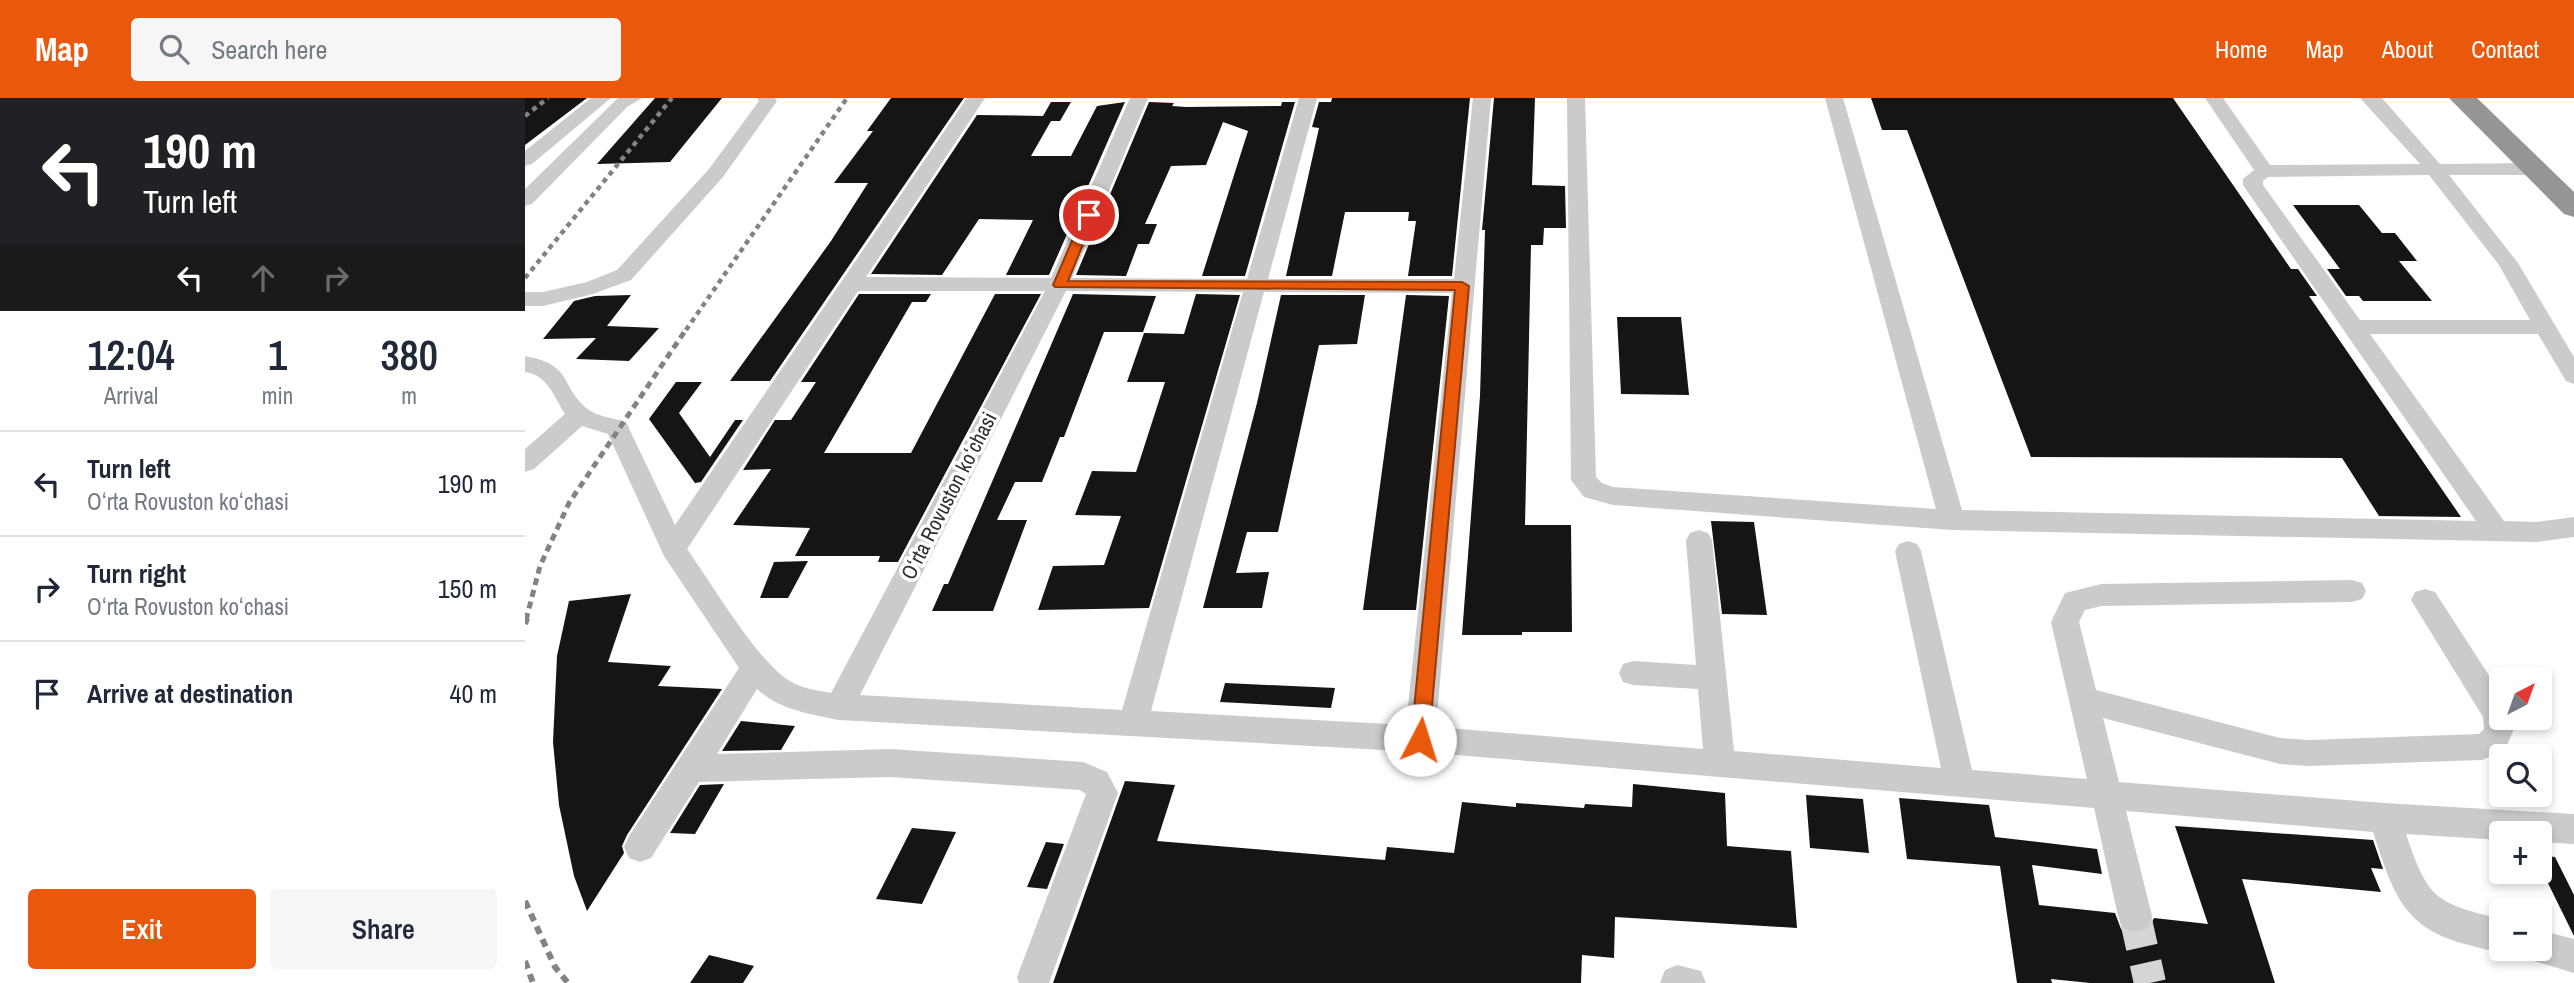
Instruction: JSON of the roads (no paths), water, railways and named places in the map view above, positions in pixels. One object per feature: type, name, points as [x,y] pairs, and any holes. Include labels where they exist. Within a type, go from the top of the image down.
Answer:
[{"type":"highway","points":[[2462,98],[2556,173]]},
{"type":"highway","points":[[2486,98],[2556,173],[2574,208]]},
{"type":"street","points":[[525,160],[602,98]]},
{"type":"street","points":[[525,200],[621,103],[633,98]]},
{"type":"street","points":[[525,299],[543,299],[624,275],[716,173],[768,101],[766,98]]},
{"type":"street","points":[[673,549],[976,98]]},
{"type":"street","name":"Oʻrta Rovuston koʻchasi","points":[[839,707],[1059,285],[1139,98]]},
{"type":"street","points":[[1132,724],[1308,98]]},
{"type":"street","points":[[1420,740],[1482,98]]},
{"type":"street","points":[[1576,98],[1584,480],[1593,491],[1613,495],[1952,520],[2537,531],[2574,527]]},
{"type":"street","points":[[1833,98],[1952,520]]},
{"type":"street","points":[[2214,98],[2264,171]]},
{"type":"street","points":[[2369,98],[2373,99],[2434,169],[2508,263],[2574,376]]},
{"type":"street","points":[[2496,530],[2253,185],[2255,175],[2264,171],[2434,169],[2556,173]]},
{"type":"street","points":[[853,284],[1462,286]]},
{"type":"street","points":[[2353,327],[2546,327]]},
{"type":"street","points":[[525,365],[533,365],[553,374],[580,415],[617,428],[673,549],[755,668],[777,689],[798,699],[839,707],[1420,740],[1707,771],[1960,784],[2384,818],[2574,829]]},
{"type":"street","points":[[525,463],[580,415]]},
{"type":"street","points":[[1699,540],[1710,677],[1707,771]]},
{"type":"street","points":[[1908,551],[1960,784]]},
{"type":"street","points":[[2135,916],[2065,622],[2075,601],[2101,595],[2352,591]]},
{"type":"street","points":[[2084,700],[2280,751],[2309,753],[2482,747],[2494,741],[2499,729],[2498,715],[2425,600]]},
{"type":"street","points":[[640,847],[755,668]]},
{"type":"street","points":[[1633,673],[1710,677]]},
{"type":"street","points":[[690,768],[890,763],[953,765],[1083,776],[1096,782],[1102,793],[1034,978]]},
{"type":"street","points":[[2384,818],[2415,895],[2427,910],[2442,920],[2489,933]]},
{"type":"street","points":[[2552,950],[2574,956]]},
{"type":"tunnel","points":[[2135,916],[2150,983]]},
{"type":"railway","points":[[525,116],[548,98]]},
{"type":"railway","points":[[525,278],[672,98]]},
{"type":"railway","points":[[686,330],[847,98]]},
{"type":"railway","points":[[526,620],[540,566],[569,503],[687,328]]},
{"type":"railway","points":[[525,624],[527,618]]},
{"type":"railway","points":[[525,901],[555,967],[568,983]]},
{"type":"railway","points":[[525,961],[533,983]]}]
